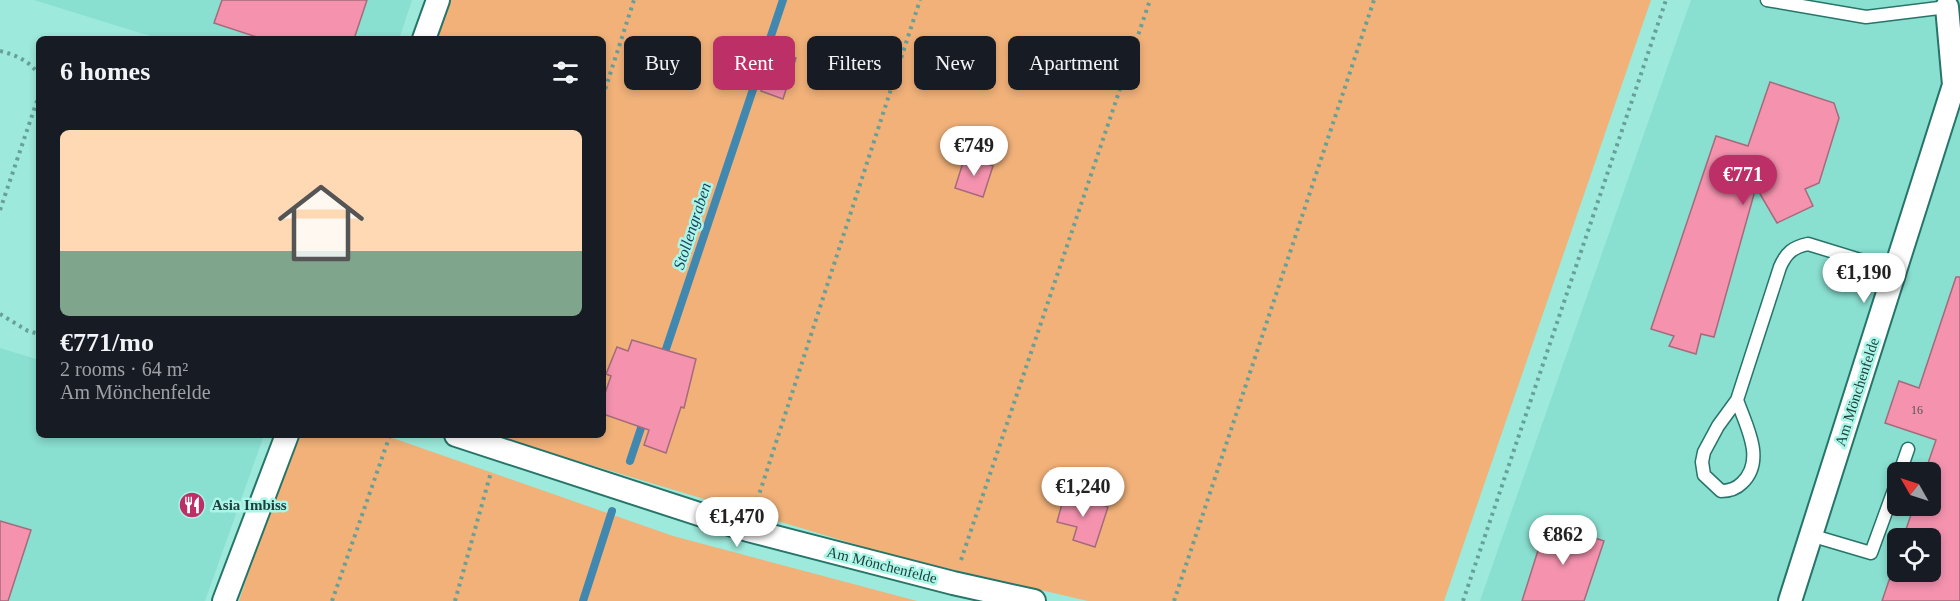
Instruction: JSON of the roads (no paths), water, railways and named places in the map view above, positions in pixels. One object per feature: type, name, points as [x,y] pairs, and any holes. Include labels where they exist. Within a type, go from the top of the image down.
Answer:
[{"type":"street","points":[[425,36],[438,0]]},
{"type":"street","name":"Am Mönchenfelde","points":[[1790,601],[1953,85],[1947,7]]},
{"type":"street","points":[[224,601],[286,438]]},
{"type":"street","name":"Am Mönchenfelde","points":[[466,438],[748,530],[953,583],[1034,601]]},
{"type":"lane","points":[[1767,0],[1866,17],[1947,7]]},
{"type":"lane","points":[[1737,400],[1752,446],[1754,465],[1740,486],[1721,491],[1707,480],[1702,470],[1702,462],[1710,438],[1737,400],[1780,267],[1787,253],[1794,248],[1808,244],[1896,271]]},
{"type":"lane","points":[[1903,462],[1908,449]]},
{"type":"lane","points":[[1810,536],[1871,552],[1887,509]]},
{"type":"waterway","name":"Stollengraben","points":[[662,361],[783,0]]},
{"type":"waterway","name":"Stollengraben","points":[[630,461],[644,419]]},
{"type":"waterway","name":"Stollengraben","points":[[583,601],[612,511]]},
{"type":"place","name":"Asia Imbiss","points":[[192,505]]}]
